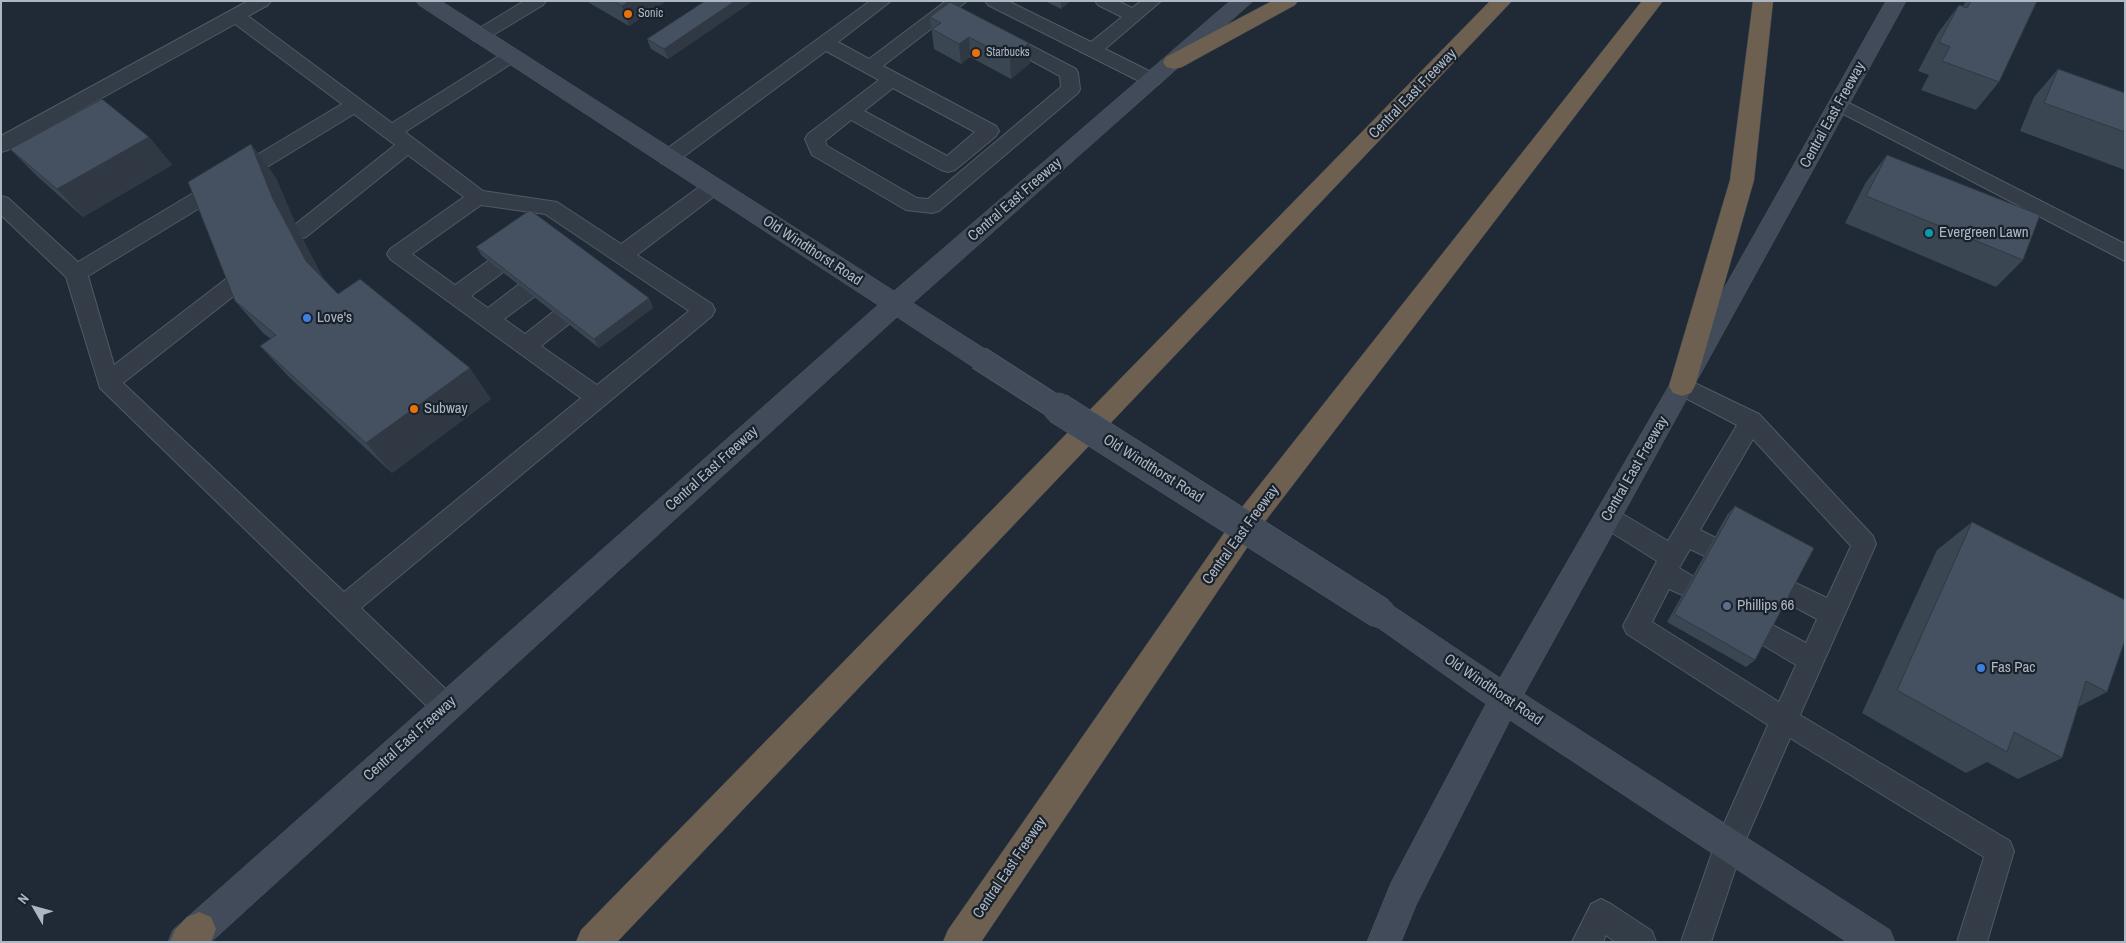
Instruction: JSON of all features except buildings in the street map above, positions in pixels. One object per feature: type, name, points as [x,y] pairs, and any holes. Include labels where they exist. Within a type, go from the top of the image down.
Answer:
[{"type":"highway","points":[[1174,62],[1288,1]]},
{"type":"highway","name":"Central East Freeway","points":[[593,942],[1502,1]]},
{"type":"highway","name":"Central East Freeway","points":[[960,942],[1253,515],[1653,1]]},
{"type":"highway","points":[[1682,386],[1742,180],[1763,1]]},
{"type":"street","name":"Old Windthorst Road","points":[[426,1],[1380,614],[1505,699],[1878,942]]},
{"type":"street","name":"Central East Freeway","points":[[190,937],[895,304],[1244,1]]},
{"type":"street","name":"Central East Freeway","points":[[1384,942],[1403,895],[1505,699],[1896,1]]},
{"type":"lane","points":[[1,145],[262,1]]},
{"type":"lane","points":[[479,36],[537,1]]},
{"type":"lane","points":[[668,158],[882,1]]},
{"type":"lane","points":[[994,1],[1152,80]]},
{"type":"lane","points":[[1104,1],[1134,16]]},
{"type":"lane","points":[[1092,51],[1152,1]]},
{"type":"lane","points":[[871,66],[953,6],[964,18]]},
{"type":"lane","points":[[236,16],[478,197],[550,207],[556,223],[596,238],[624,263],[704,310],[343,608]]},
{"type":"lane","points":[[892,79],[815,139],[818,150],[913,205],[932,206],[1072,89],[1069,73],[1005,39]]},
{"type":"lane","points":[[825,43],[989,131],[948,165],[851,112]]},
{"type":"lane","points":[[391,132],[511,56]]},
{"type":"lane","points":[[1839,104],[2125,252]]},
{"type":"lane","points":[[76,273],[355,105]]},
{"type":"lane","points":[[299,232],[408,145]]},
{"type":"lane","points":[[624,263],[713,187]]},
{"type":"lane","points":[[478,197],[397,254],[598,398]]},
{"type":"lane","points":[[1,203],[76,273],[108,382],[446,707]]},
{"type":"lane","points":[[578,252],[596,238]]},
{"type":"lane","points":[[455,296],[495,267]]},
{"type":"lane","points":[[108,382],[242,278]]},
{"type":"lane","points":[[488,319],[526,291]]},
{"type":"lane","points":[[526,346],[561,318]]},
{"type":"lane","points":[[1682,386],[1751,421],[1864,544],[1729,844],[1696,942]]},
{"type":"lane","points":[[1751,421],[1668,565],[1636,626],[1784,720],[2000,851],[1972,942]]},
{"type":"lane","points":[[1607,517],[1668,565],[1687,586]]},
{"type":"lane","points":[[1686,534],[1709,547]]},
{"type":"lane","points":[[1787,590],[1832,614]]},
{"type":"lane","points":[[1765,633],[1811,660]]},
{"type":"lane","points":[[1587,942],[1601,914],[1641,942]]},
{"type":"place","name":"Sonic","points":[[628,14]]},
{"type":"place","name":"Starbucks","points":[[976,53]]},
{"type":"place","name":"Evergreen Lawn","points":[[1929,233]]},
{"type":"place","name":"Love's","points":[[307,318]]},
{"type":"place","name":"Subway","points":[[414,409]]},
{"type":"place","name":"Phillips 66","points":[[1727,606]]},
{"type":"place","name":"Fas Pac","points":[[1981,668]]}]
